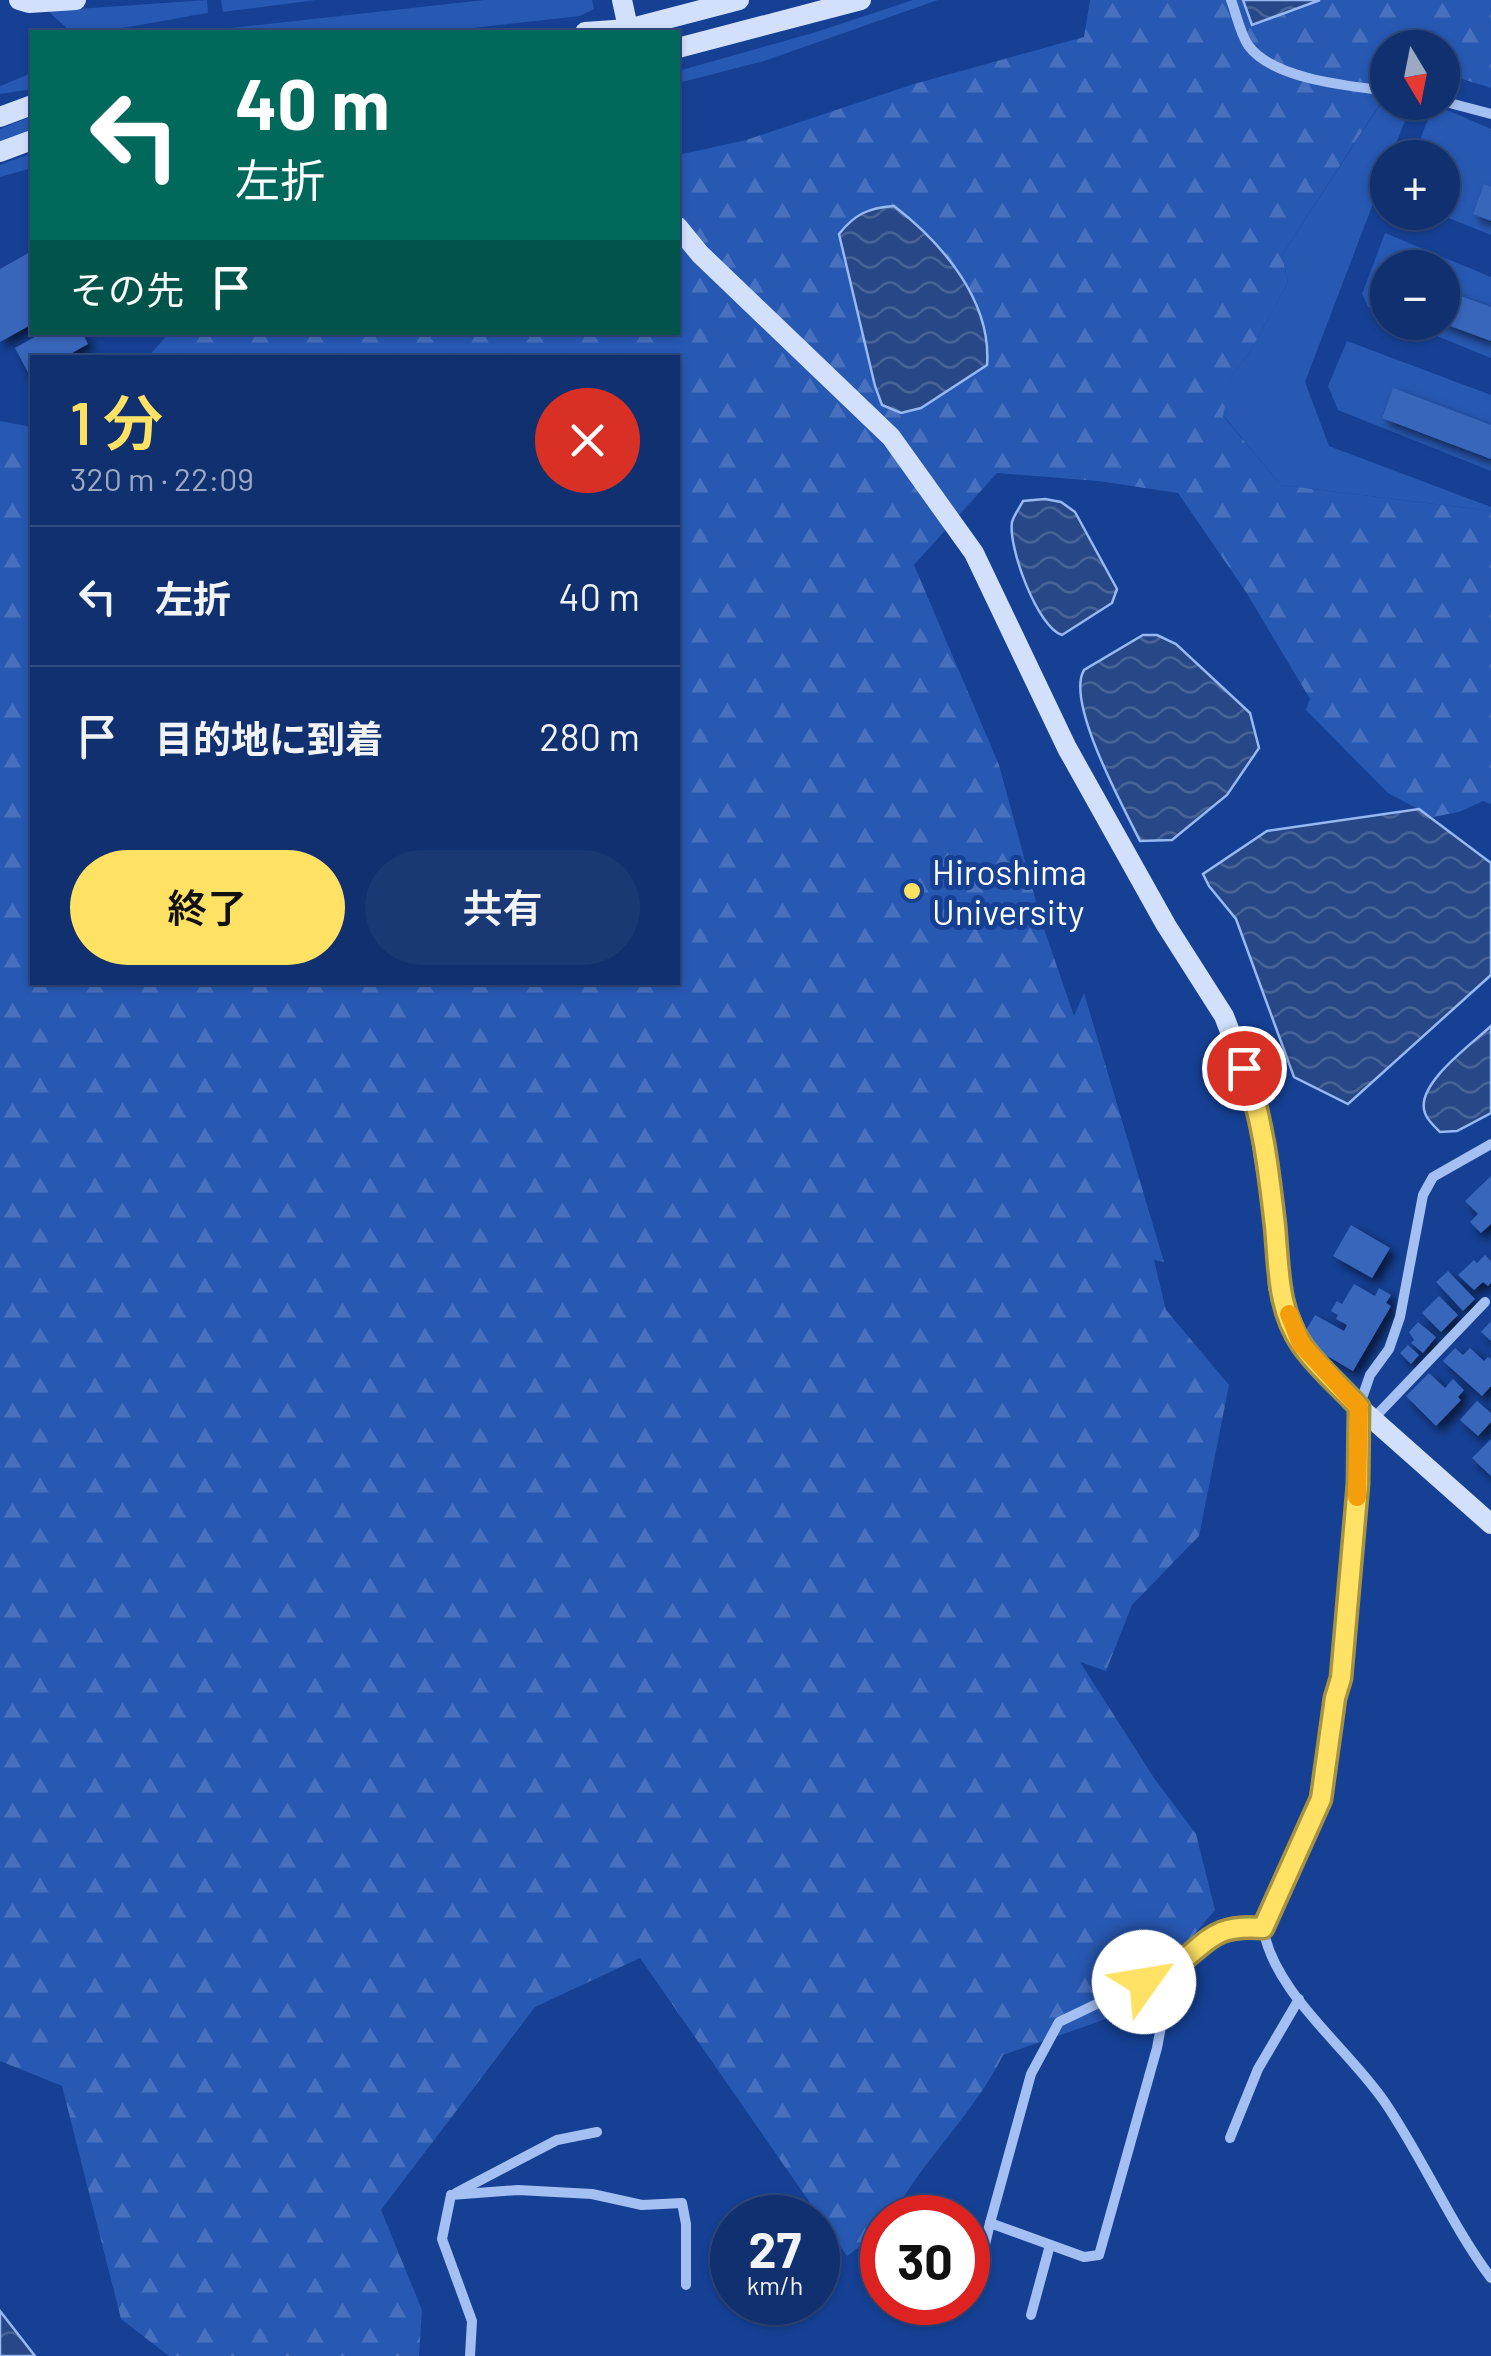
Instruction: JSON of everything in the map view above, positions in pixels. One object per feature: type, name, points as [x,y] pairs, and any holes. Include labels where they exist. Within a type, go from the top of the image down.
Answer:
[{"type":"street","points":[[19,0],[76,0]]},
{"type":"street","points":[[622,0],[628,30]]},
{"type":"street","points":[[632,30],[739,0]]},
{"type":"street","points":[[680,47],[861,0]]},
{"type":"street","points":[[1231,0],[1248,44],[1270,64],[1302,76],[1370,88]]},
{"type":"street","points":[[1460,105],[1491,114]]},
{"type":"street","points":[[0,117],[30,106]]},
{"type":"street","points":[[0,152],[30,141]]},
{"type":"street","points":[[680,229],[700,254],[891,436],[974,553],[1067,748],[1166,924],[1224,1016],[1254,1094],[1275,1227],[1278,1286],[1301,1344],[1366,1413],[1491,1524]]},
{"type":"street","points":[[1491,1144],[1433,1177],[1424,1195],[1400,1317],[1389,1348],[1370,1374],[1344,1642],[1326,1774],[1321,1799],[1263,1928],[1267,1951],[1278,1974],[1384,2101],[1491,2278]]},
{"type":"street","points":[[1366,1413],[1484,1302]]},
{"type":"street","points":[[1172,1968],[1157,2048],[1099,2255],[1084,2257],[990,2223],[1031,2074],[1059,2022],[1172,1968],[1205,1939],[1240,1926],[1263,1928]]},
{"type":"street","points":[[1230,2138],[1258,2069],[1300,1999]]},
{"type":"street","points":[[450,2196],[557,2140],[597,2132]]},
{"type":"street","points":[[450,2196],[518,2190],[592,2194],[642,2205],[682,2203],[686,2285]]},
{"type":"street","points":[[450,2196],[442,2240],[472,2322],[470,2356]]},
{"type":"street","points":[[1031,2315],[1050,2245]]},
{"type":"green space","points":[[207,0],[208,13],[122,28],[69,30],[48,11]]},
{"type":"green space","points":[[221,0],[316,0],[223,12]]},
{"type":"green space","points":[[484,0],[592,0],[594,9],[580,16],[455,30],[213,30]]},
{"type":"green space","points":[[913,0],[938,0],[764,61],[680,82],[680,70]]},
{"type":"green space","name":"Hiroshima University","points":[[1090,0],[1243,0],[1253,25],[1320,0],[1491,0],[1491,88],[1460,78],[1460,30],[1370,30],[1370,119],[1282,255],[1288,282],[1250,352],[1231,376],[1223,416],[1281,485],[1491,511],[1491,804],[1483,801],[1459,812],[1433,817],[1388,793],[1306,710],[1310,699],[1246,592],[1178,493],[1098,481],[997,473],[914,565],[999,765],[1041,920],[1074,1016],[1084,993],[1164,1262],[1154,1260],[1166,1310],[1229,1385],[1199,1536],[1132,1605],[1106,1671],[1080,1662],[1154,1778],[1196,1834],[1215,1910],[1129,2011],[1003,2055],[978,2097],[905,2195],[860,2195],[860,2246],[847,2256],[840,2246],[840,2195],[805,2195],[640,1958],[535,2007],[381,2210],[422,2310],[419,2356],[169,2356],[121,2319],[62,2086],[0,2061],[0,421],[30,427],[30,985],[680,985],[680,355],[150,355],[167,335],[680,335],[680,155],[746,140],[914,84],[1084,37]]},
{"type":"green space","points":[[30,74],[30,89],[0,94],[0,86]]},
{"type":"green space","points":[[1460,116],[1491,129],[1491,187],[1484,185],[1473,214],[1491,221],[1491,235],[1460,223],[1460,140],[1420,140],[1428,120],[1460,120]]},
{"type":"green space","points":[[30,117],[30,131],[0,142],[0,129]]},
{"type":"green space","points":[[1370,120],[1405,120],[1398,140],[1370,140],[1370,212],[1305,382],[1329,446],[1491,507],[1491,511],[1281,485],[1222,414],[1231,376],[1250,352],[1288,282],[1282,255]]},
{"type":"green space","points":[[30,154],[30,169],[0,177],[0,165]]},
{"type":"green space","points":[[1385,233],[1426,250],[1379,250]]},
{"type":"green space","points":[[1460,264],[1491,277],[1491,307],[1460,295]]},
{"type":"green space","points":[[1370,273],[1370,308],[1362,294]]},
{"type":"green space","points":[[1460,330],[1491,341],[1491,358],[1447,340],[1460,340]]},
{"type":"green space","points":[[1347,341],[1491,395],[1491,425],[1393,389],[1382,417],[1491,459],[1491,471],[1338,410],[1328,386]]},
{"type":"water","points":[[1243,0],[1320,0],[1252,25]]},
{"type":"water","points":[[894,206],[929,237],[960,275],[981,318],[987,365],[921,408],[901,413],[882,405],[875,386],[839,234],[863,213]]},
{"type":"water","points":[[1023,501],[1061,502],[1075,512],[1117,589],[1112,603],[1062,635],[1044,618],[1026,586],[1012,534],[1012,522]]},
{"type":"water","points":[[1143,635],[1157,635],[1176,644],[1250,713],[1259,748],[1227,795],[1172,840],[1140,841],[1110,781],[1082,706],[1080,685],[1084,670]]},
{"type":"water","points":[[1419,809],[1491,863],[1491,975],[1348,1104],[1294,1077],[1236,919],[1203,874],[1267,831]]},
{"type":"water","points":[[1491,1026],[1491,1113],[1457,1131],[1440,1132],[1425,1113],[1428,1090],[1447,1066]]},
{"type":"water","points":[[0,2311],[35,2356],[0,2356]]},
{"type":"building","points":[[1484,184],[1491,187],[1491,221],[1473,214]]},
{"type":"building","points":[[30,252],[30,325],[0,342],[0,269]]},
{"type":"building","points":[[1460,296],[1491,307],[1491,341],[1460,330]]},
{"type":"building","points":[[39,335],[84,335],[88,344],[68,355],[30,355],[30,376],[15,348]]},
{"type":"building","points":[[1393,388],[1491,425],[1491,459],[1382,418]]},
{"type":"building","points":[[1491,1176],[1491,1224],[1481,1233],[1470,1222],[1478,1214],[1465,1201]]},
{"type":"building","points":[[1351,1225],[1390,1248],[1372,1278],[1333,1256]]},
{"type":"building","points":[[1485,1255],[1491,1261],[1491,1283],[1488,1286],[1483,1282],[1474,1290],[1458,1275]]},
{"type":"building","points":[[1448,1271],[1475,1299],[1463,1311],[1436,1282]]},
{"type":"building","points":[[1354,1284],[1375,1296],[1379,1288],[1391,1295],[1386,1303],[1391,1306],[1353,1371],[1300,1340],[1315,1315],[1344,1331],[1347,1325],[1331,1311],[1337,1301],[1342,1304]]},
{"type":"building","points":[[1439,1296],[1458,1315],[1441,1332],[1422,1313]]},
{"type":"building","points":[[1491,1321],[1491,1341],[1481,1332]]},
{"type":"building","points":[[1418,1322],[1436,1337],[1423,1353],[1411,1343],[1414,1340],[1409,1332]]},
{"type":"building","points":[[1408,1345],[1419,1355],[1411,1364],[1400,1353]]},
{"type":"building","points":[[1455,1348],[1463,1355],[1470,1348],[1484,1361],[1491,1359],[1491,1386],[1482,1396],[1443,1361]]},
{"type":"building","points":[[1429,1373],[1445,1388],[1453,1379],[1464,1390],[1458,1397],[1461,1400],[1436,1426],[1406,1396]]},
{"type":"building","points":[[1477,1401],[1491,1413],[1491,1422],[1478,1436],[1460,1420]]},
{"type":"building","points":[[1491,1439],[1491,1476],[1472,1458]]},
{"type":"slow traffic","points":[[1289,1314],[1301,1344],[1359,1407],[1357,1497]]},
{"type":"place","name":"Hiroshima University","points":[[912,891]]},
{"type":"route","points":[[1144,1982],[1172,1968],[1205,1939],[1240,1926],[1263,1928],[1321,1799],[1341,1678],[1358,1484],[1359,1407],[1301,1344],[1278,1286],[1275,1227],[1265,1161],[1254,1094],[1244,1068]]}]
